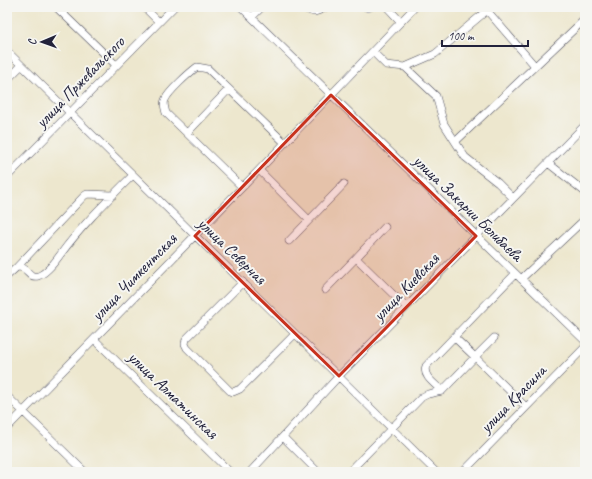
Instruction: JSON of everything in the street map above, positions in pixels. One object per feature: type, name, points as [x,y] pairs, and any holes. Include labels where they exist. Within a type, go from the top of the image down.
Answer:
[{"type":"street","points":[[56,7],[116,65]]},
{"type":"street","points":[[144,7],[160,22]]},
{"type":"street","name":"улица Пржевальского","points":[[7,177],[174,7]]},
{"type":"street","name":"улица Закарии Белибаева","points":[[242,7],[585,342]]},
{"type":"street","points":[[252,18],[262,7]]},
{"type":"street","points":[[302,7],[310,12],[317,12],[326,7]]},
{"type":"street","points":[[366,7],[370,7]]},
{"type":"street","points":[[386,7],[401,22]]},
{"type":"street","name":"улица Чимкентская","points":[[7,428],[259,170],[415,7]]},
{"type":"street","points":[[373,52],[386,65],[405,67],[435,54],[487,8],[535,66]]},
{"type":"street","points":[[456,141],[585,19]]},
{"type":"street","name":"улица Северная","points":[[7,51],[295,334],[340,376],[436,472]]},
{"type":"street","points":[[7,80],[21,66]]},
{"type":"street","points":[[242,187],[166,113],[164,100],[170,93],[197,67],[208,69],[284,143]]},
{"type":"street","points":[[405,67],[436,96],[444,124],[465,157],[498,183],[513,198]]},
{"type":"street","points":[[187,133],[228,90]]},
{"type":"street","name":"улица Киевская","points":[[250,472],[406,307],[585,125]]},
{"type":"street","points":[[548,163],[585,192]]},
{"type":"street","points":[[259,170],[309,220]]},
{"type":"street","points":[[17,267],[23,268],[29,275],[34,276],[38,276],[44,272],[57,259],[74,235],[133,175]]},
{"type":"street","points":[[288,241],[344,184]]},
{"type":"street","points":[[7,276],[84,196],[87,194],[113,195]]},
{"type":"street","points":[[442,391],[425,375],[424,370],[426,366],[454,337],[518,277],[585,219]]},
{"type":"street","points":[[325,290],[385,227]]},
{"type":"street","points":[[356,258],[406,307]]},
{"type":"street","points":[[243,282],[186,339],[185,343],[187,348],[224,386],[233,392],[240,390],[295,334]]},
{"type":"street","points":[[454,337],[526,407]]},
{"type":"street","points":[[349,472],[422,397],[442,391],[494,338]]},
{"type":"street","name":"улица Алматинская","points":[[94,339],[230,472]]},
{"type":"street","name":"улица Красина","points":[[463,472],[585,347]]},
{"type":"street","points":[[7,396],[85,472]]},
{"type":"street","points":[[283,437],[318,472]]},
{"type":"highlighted area","points":[[331,95],[476,236],[339,376],[195,236]]}]
